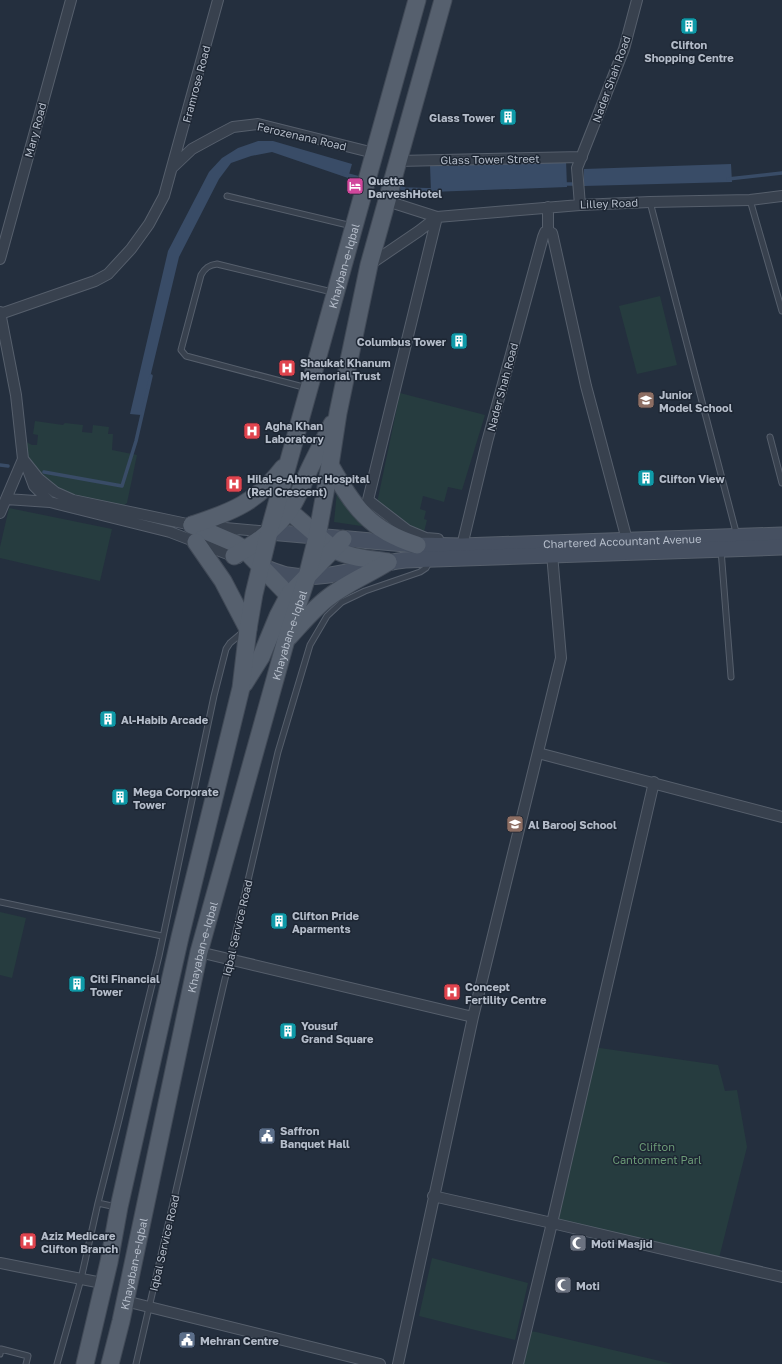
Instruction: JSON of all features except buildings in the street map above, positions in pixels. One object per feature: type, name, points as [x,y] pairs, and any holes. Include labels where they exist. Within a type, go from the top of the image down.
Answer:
[{"type":"main road","name":"Khayban-e-Iqbal","points":[[269,532],[283,506],[287,463],[417,0]]},
{"type":"main road","points":[[317,537],[338,413],[369,265],[443,0]]},
{"type":"main road","points":[[338,413],[310,466],[296,499],[283,506],[317,537],[338,544]]},
{"type":"main road","points":[[192,525],[231,511],[251,499],[264,490],[287,463]]},
{"type":"main road","points":[[330,465],[356,507],[366,508],[386,532],[399,539],[417,545]]},
{"type":"main road","points":[[192,525],[234,543],[240,554],[260,566],[293,600],[278,616],[261,657],[241,688]]},
{"type":"main road","points":[[240,554],[269,532]]},
{"type":"main road","name":"Khayaban-e-Iqbal","points":[[85,1364],[109,1262],[119,1207],[180,937],[241,688],[248,629],[260,566],[269,532]]},
{"type":"main road","name":"Khayaban-e-Iqbal","points":[[110,1364],[121,1321],[199,952],[286,640],[293,600],[307,577],[317,537]]},
{"type":"main road","points":[[196,542],[224,581],[248,629]]},
{"type":"main road","points":[[338,544],[340,553],[388,562]]},
{"type":"main road","points":[[307,577],[338,544]]},
{"type":"main road","points":[[286,640],[328,597],[388,562]]},
{"type":"main road","points":[[77,1364],[89,1280],[109,1262]]},
{"type":"main road","points":[[117,1364],[121,1321]]},
{"type":"street","name":"Mary Road","points":[[0,259],[71,0]]},
{"type":"street","name":"Framrose Road","points":[[173,167],[218,0]]},
{"type":"street","name":"Nader Shah Road","points":[[580,204],[577,168],[624,49],[637,0]]},
{"type":"street","name":"Ferozenana Road","points":[[0,313],[95,280],[108,274],[131,249],[149,224],[164,196],[173,167],[192,149],[233,128],[258,124],[374,153]]},
{"type":"street","name":"Glass Tower Street","points":[[398,161],[582,157]]},
{"type":"street","name":"Lilley Road","points":[[387,201],[437,217],[580,204],[750,200],[782,196]]},
{"type":"street","points":[[548,207],[548,231],[552,233],[554,237],[586,386],[627,540]]},
{"type":"street","points":[[369,265],[437,217]]},
{"type":"street","points":[[437,217],[366,508],[407,530],[426,538],[463,548]]},
{"type":"street","name":"Nader Shah Road","points":[[463,548],[487,442],[543,237],[545,232],[548,231]]},
{"type":"street","points":[[0,313],[16,395],[23,459],[34,486],[50,502]]},
{"type":"street","points":[[0,512],[23,459]]},
{"type":"street","points":[[23,459],[39,479],[55,492],[73,500],[192,525],[317,537]]},
{"type":"street","points":[[6,499],[50,502],[170,532],[196,542],[240,554]]},
{"type":"street","name":"Chartered Accountant Avenue","points":[[463,548],[627,540],[782,535]]},
{"type":"street","points":[[338,544],[417,545],[463,548]]},
{"type":"street","name":"Chartered Accountant Avenue","points":[[463,548],[552,554],[782,547]]},
{"type":"street","points":[[260,566],[286,574],[307,577],[335,575],[388,562],[432,559],[463,548]]},
{"type":"street","points":[[398,1364],[433,1196],[473,1017],[561,658],[552,554]]},
{"type":"street","points":[[538,752],[782,817]]},
{"type":"street","points":[[518,1364],[654,782]]},
{"type":"street","points":[[199,952],[473,1017]]},
{"type":"street","points":[[433,1196],[782,1277]]},
{"type":"street","points":[[0,1263],[89,1280]]},
{"type":"street","points":[[125,1301],[380,1364]]},
{"type":"lane","points":[[227,196],[353,227]]},
{"type":"lane","points":[[750,200],[782,310]]},
{"type":"lane","points":[[650,202],[737,537]]},
{"type":"lane","points":[[308,388],[186,356],[183,353],[181,350],[201,275],[210,265],[217,264],[335,292]]},
{"type":"lane","points":[[770,437],[782,483]]},
{"type":"lane","points":[[721,549],[731,677]]},
{"type":"lane","name":"Iqbal Service Road","points":[[136,1364],[278,752],[310,645],[327,616],[342,602],[365,590],[420,572],[426,568],[432,559]]},
{"type":"lane","points":[[57,1364],[89,1280],[98,1203],[120,1120],[214,696],[230,643],[248,629]]},
{"type":"lane","points":[[0,902],[162,936]]},
{"type":"lane","points":[[98,1203],[119,1207]]},
{"type":"lane","points":[[0,1354],[1,1349],[28,1356],[26,1364]]},
{"type":"green space","points":[[660,296],[677,365],[637,374],[619,306]]},
{"type":"green space","points":[[400,393],[485,415],[462,490],[448,487],[444,502],[423,496],[420,509],[426,511],[424,519],[427,520],[424,532],[414,528],[377,503]]},
{"type":"green space","points":[[35,421],[63,425],[65,423],[83,425],[82,432],[92,433],[93,425],[109,427],[108,434],[113,434],[112,450],[137,455],[127,503],[120,508],[61,491],[53,485],[26,456],[24,441],[32,445],[37,445],[38,435],[33,434]]},
{"type":"green space","points":[[337,491],[368,527],[334,522]]},
{"type":"green space","points":[[9,508],[112,529],[100,581],[0,558],[0,547]]},
{"type":"green space","points":[[0,912],[26,918],[12,978],[0,975]]},
{"type":"green space","name":"Clifton Cantonment Parl","points":[[593,1047],[718,1065],[725,1091],[737,1090],[747,1147],[718,1262],[552,1223]]},
{"type":"green space","points":[[432,1258],[528,1283],[515,1340],[419,1316]]},
{"type":"green space","points":[[530,1331],[536,1332],[673,1364],[522,1364]]},
{"type":"water","points":[[258,141],[273,141],[352,164],[348,178],[272,152],[251,156],[231,163],[219,179],[179,257],[141,415],[130,414],[168,251],[209,172],[222,158],[238,148]]},
{"type":"water","points":[[566,160],[567,187],[431,192],[430,165]]},
{"type":"water","points":[[731,164],[732,182],[584,186],[584,169]]},
{"type":"waterway","points":[[728,179],[782,173]]},
{"type":"waterway","points":[[344,174],[363,179]]},
{"type":"waterway","points":[[371,180],[387,184]]},
{"type":"waterway","points":[[564,184],[578,184]]},
{"type":"waterway","points":[[397,187],[405,189],[434,190]]},
{"type":"waterway","points":[[44,472],[122,486],[136,441],[151,376]]},
{"type":"waterway","points":[[0,465],[8,466]]},
{"type":"place","name":"Clifton Shopping Centre","points":[[689,26]]},
{"type":"place","name":"Glass Tower","points":[[508,117]]},
{"type":"place","name":"Quetta DarveshHotel","points":[[355,186]]},
{"type":"place","name":"Columbus Tower","points":[[459,341]]},
{"type":"place","name":"Shaukat Khanum Memorial Trust","points":[[287,368]]},
{"type":"place","name":"Junior Model School","points":[[646,400]]},
{"type":"place","name":"Agha Khan Laboratory","points":[[252,431]]},
{"type":"place","name":"Clifton View","points":[[646,478]]},
{"type":"place","name":"Hilal-e-Ahmer Hospital (Red Crescent)","points":[[234,484]]},
{"type":"place","name":"Al-Habib Arcade","points":[[108,719]]},
{"type":"place","name":"Mega Corporate Tower","points":[[120,797]]},
{"type":"place","name":"Al Barooj School","points":[[515,824]]},
{"type":"place","name":"Clifton Pride Aparments","points":[[279,921]]},
{"type":"place","name":"Citi Financial Tower","points":[[77,984]]},
{"type":"place","name":"Concept Fertility Centre","points":[[452,992]]},
{"type":"place","name":"Yousuf Grand Square","points":[[288,1031]]},
{"type":"place","name":"Saffron Banquet Hall","points":[[267,1136]]},
{"type":"place","name":"Aziz Medicare Clifton Branch","points":[[28,1241]]},
{"type":"place","name":"Moti Masjid","points":[[578,1243]]},
{"type":"place","name":"Moti","points":[[563,1285]]},
{"type":"place","name":"Mehran Centre","points":[[187,1340]]}]
